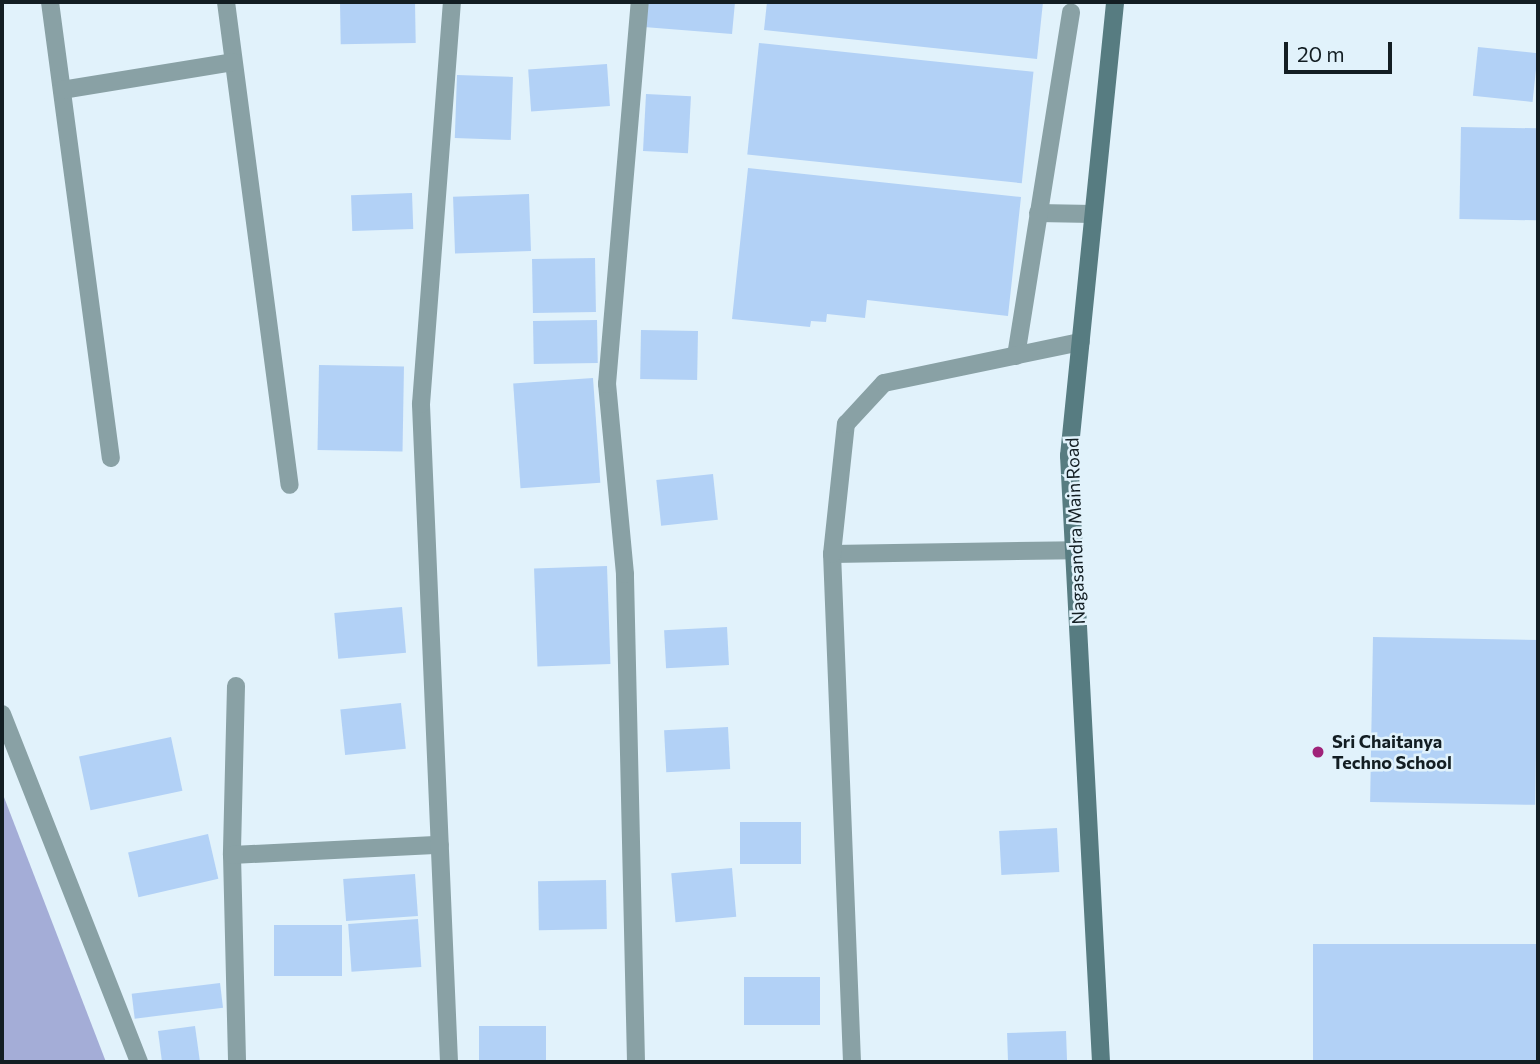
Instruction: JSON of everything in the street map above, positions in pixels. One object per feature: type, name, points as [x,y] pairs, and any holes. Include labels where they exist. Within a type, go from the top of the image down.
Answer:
[{"type":"street","points":[[50,2],[111,458]]},
{"type":"street","points":[[226,2],[290,485]]},
{"type":"street","points":[[449,1062],[421,404],[452,2]]},
{"type":"street","points":[[636,1062],[625,574],[607,384],[640,2]]},
{"type":"street","name":"Nagasandra Main Road","points":[[1101,1062],[1069,456],[1115,2]]},
{"type":"street","points":[[1016,356],[1070,12]]},
{"type":"street","points":[[62,90],[233,62]]},
{"type":"street","points":[[1038,213],[1093,214]]},
{"type":"street","points":[[852,1062],[832,554],[846,424],[884,383],[1081,342]]},
{"type":"street","points":[[832,554],[1074,550]]},
{"type":"street","points":[[236,686],[232,855],[237,1062]]},
{"type":"street","points":[[2,714],[139,1062]]},
{"type":"street","points":[[232,855],[440,845]]},
{"type":"water","points":[[2,792],[106,1062],[2,1062]]},
{"type":"building","points":[[415,2],[416,43],[341,44],[340,3]]},
{"type":"building","points":[[646,2],[735,2],[732,34],[644,27]]},
{"type":"building","points":[[767,2],[1043,2],[1037,59],[764,30]]},
{"type":"building","points":[[759,43],[1033,72],[1022,183],[747,154]]},
{"type":"building","points":[[1478,47],[1538,53],[1533,102],[1473,96]]},
{"type":"building","points":[[607,64],[610,106],[531,111],[528,70]]},
{"type":"building","points":[[457,75],[513,77],[511,140],[455,138]]},
{"type":"building","points":[[646,94],[691,96],[688,153],[643,151]]},
{"type":"building","points":[[1461,127],[1538,128],[1536,220],[1459,219]]},
{"type":"building","points":[[748,168],[1021,197],[1008,316],[867,300],[865,318],[827,314],[826,322],[811,321],[810,327],[732,319]]},
{"type":"building","points":[[412,193],[413,229],[352,231],[351,195]]},
{"type":"building","points":[[529,194],[531,251],[455,254],[453,197]]},
{"type":"building","points":[[595,258],[596,312],[533,313],[532,259]]},
{"type":"building","points":[[597,320],[598,363],[534,364],[533,321]]},
{"type":"building","points":[[641,330],[698,331],[697,380],[640,379]]},
{"type":"building","points":[[319,365],[404,366],[403,451],[318,450]]},
{"type":"building","points":[[593,378],[600,483],[521,488],[513,384]]},
{"type":"building","points":[[713,474],[718,520],[661,526],[656,480]]},
{"type":"building","points":[[607,566],[610,664],[537,666],[534,569]]},
{"type":"building","points":[[402,607],[406,653],[338,659],[334,613]]},
{"type":"building","points":[[727,627],[729,665],[666,668],[664,630]]},
{"type":"building","points":[[1373,637],[1538,640],[1535,805],[1370,802]]},
{"type":"building","points":[[401,703],[406,749],[345,755],[340,709]]},
{"type":"building","points":[[728,727],[730,769],[666,772],[664,730]]},
{"type":"building","points":[[171,737],[182,791],[90,810],[79,757]]},
{"type":"building","points":[[740,822],[801,822],[801,864],[740,864]]},
{"type":"building","points":[[1057,828],[1059,872],[1001,875],[999,831]]},
{"type":"building","points":[[208,834],[218,879],[138,897],[128,852]]},
{"type":"building","points":[[732,868],[736,917],[676,922],[671,873]]},
{"type":"building","points":[[415,874],[418,916],[346,921],[343,879]]},
{"type":"building","points":[[606,880],[607,929],[539,930],[538,881]]},
{"type":"building","points":[[418,919],[421,967],[352,972],[348,924]]},
{"type":"building","points":[[274,925],[342,925],[342,976],[274,976]]},
{"type":"building","points":[[1313,944],[1538,944],[1538,1062],[1313,1062]]},
{"type":"building","points":[[744,977],[820,977],[820,1025],[744,1025]]},
{"type":"building","points":[[220,983],[223,1008],[135,1019],[132,994]]},
{"type":"building","points":[[195,1026],[200,1062],[162,1062],[158,1031]]},
{"type":"building","points":[[479,1026],[546,1026],[546,1062],[479,1062]]},
{"type":"building","points":[[1066,1031],[1067,1062],[1008,1062],[1007,1033]]},
{"type":"place","name":"Sri Chaitanya Techno School","points":[[1318,752]]}]
